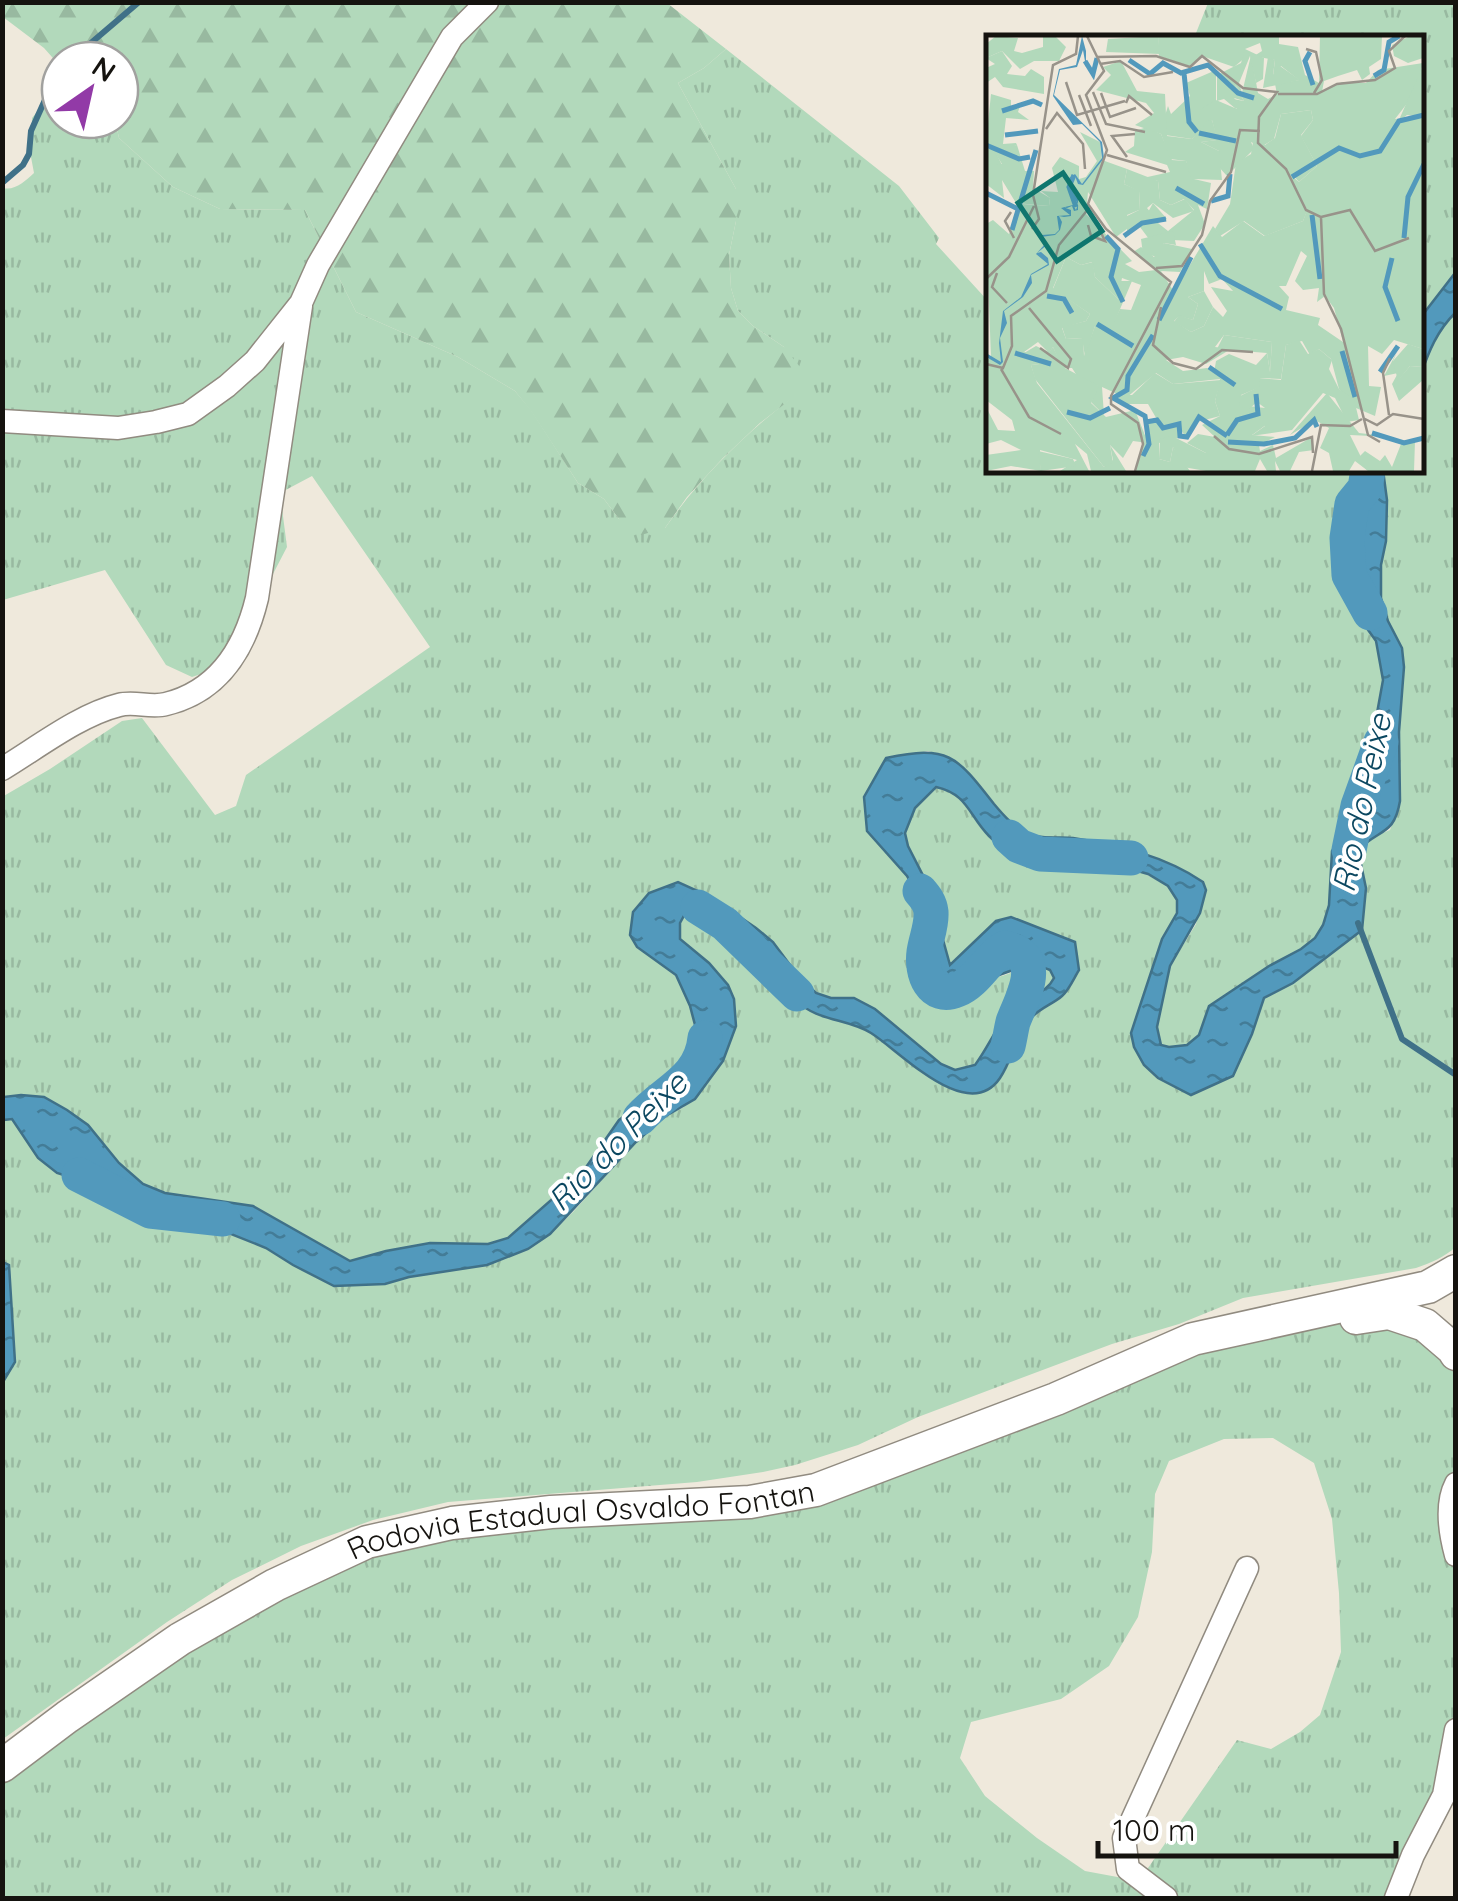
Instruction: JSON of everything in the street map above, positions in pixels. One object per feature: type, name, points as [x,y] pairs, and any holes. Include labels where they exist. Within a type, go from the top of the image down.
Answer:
[{"type":"main road","name":"Rodovia Estadual Osvaldo Fontan","points":[[2,1766],[180,1639],[275,1585],[367,1542],[452,1523],[551,1512],[750,1502],[816,1490],[1056,1399],[1193,1339],[1428,1286],[1456,1271]]},
{"type":"main road","name":"Rodovia Estadual Osvaldo Fontan","points":[[1193,1339],[1389,1313],[1425,1326],[1456,1354]]},
{"type":"street","points":[[2,422],[118,428],[156,422],[188,414],[227,386],[254,361],[301,302],[318,265],[452,37],[487,2]]},
{"type":"street","points":[[2,769],[90,715],[122,704],[163,705],[197,692],[236,656],[251,625],[258,598],[301,302]]},
{"type":"street","points":[[1456,1484],[1450,1516],[1456,1555]]},
{"type":"street","points":[[1166,1898],[1128,1870],[1124,1838],[1247,1568]]},
{"type":"street","points":[[1396,1898],[1444,1796],[1456,1730]]},
{"type":"green space","points":[[2,3],[667,3],[726,49],[678,83],[736,189],[736,221],[729,255],[731,288],[738,311],[784,347],[804,372],[791,399],[723,458],[665,528],[641,535],[619,519],[604,499],[578,483],[515,391],[458,357],[356,312],[305,210],[220,209],[173,187],[121,140],[140,140],[140,40],[40,40],[40,45],[3,17]]},
{"type":"green space","points":[[1208,3],[1455,3],[1455,273],[1423,314],[1423,35],[1195,35]]},
{"type":"green space","points":[[726,49],[899,186],[939,238],[936,244],[986,299],[986,472],[1354,472],[1353,559],[1348,602],[1376,641],[1383,680],[1362,796],[1332,851],[1329,905],[1322,927],[1301,949],[1209,1006],[1199,1035],[1187,1045],[1161,1045],[1157,1027],[1170,966],[1196,924],[1203,881],[1173,864],[1071,838],[1031,836],[1007,820],[973,777],[948,757],[928,751],[886,758],[907,876],[926,921],[927,970],[995,977],[1032,966],[1051,970],[1055,978],[1050,987],[1021,1002],[999,1024],[975,1065],[955,1070],[941,1064],[875,1009],[854,998],[831,998],[816,993],[773,942],[678,882],[637,947],[676,975],[690,1006],[695,1025],[688,1076],[682,1084],[656,1094],[619,1120],[582,1173],[508,1238],[488,1244],[430,1243],[350,1261],[253,1206],[165,1193],[143,1184],[119,1163],[88,1125],[21,1095],[3,1097],[2,797],[122,721],[142,718],[215,815],[236,806],[246,775],[430,647],[312,476],[280,493],[287,547],[247,624],[207,672],[192,677],[166,665],[105,570],[3,600],[3,188],[16,187],[34,173],[32,118],[40,108],[40,140],[121,140],[173,187],[220,209],[305,210],[356,312],[458,357],[515,391],[578,483],[604,499],[619,519],[665,528],[723,459],[790,399],[784,347],[738,311],[731,288],[729,255],[736,221],[736,189],[678,83]]},
{"type":"green space","points":[[1455,313],[1456,1247],[1416,1268],[1243,1298],[918,1417],[858,1445],[795,1465],[697,1482],[448,1502],[373,1520],[301,1546],[232,1580],[3,1739],[2,1382],[15,1362],[9,1265],[3,1262],[3,1120],[12,1118],[38,1158],[57,1173],[144,1207],[196,1220],[266,1248],[293,1265],[343,1286],[385,1284],[487,1265],[528,1249],[550,1234],[636,1142],[664,1117],[684,1107],[728,985],[680,939],[680,923],[686,912],[694,912],[734,934],[768,966],[876,1036],[931,1078],[1011,1061],[1014,1045],[1031,1018],[1063,995],[1079,971],[1075,942],[1056,935],[951,966],[935,902],[905,838],[913,812],[936,786],[964,801],[982,829],[994,839],[1043,859],[1060,850],[1136,869],[1168,886],[1177,900],[1177,913],[1162,939],[1131,1033],[1144,1065],[1252,1034],[1264,998],[1293,983],[1362,930],[1366,888],[1358,850],[1372,837],[1390,830],[1400,801],[1399,732],[1404,667],[1402,648],[1381,598],[1387,500],[1383,472],[1423,472],[1423,369],[1445,323]]},
{"type":"green space","points":[[1360,1316],[1455,1355],[1455,1731],[1394,1898],[3,1898],[2,1773],[250,1600],[378,1542],[722,1509],[1084,1381]],"holes":[[[1273,1438],[1314,1463],[1332,1519],[1341,1652],[1320,1715],[1271,1749],[1237,1740],[1139,1881],[1085,1871],[985,1796],[960,1758],[971,1722],[1061,1699],[1109,1666],[1138,1617],[1152,1552],[1155,1494],[1169,1461],[1224,1439]]]},
{"type":"water","points":[[1455,273],[1455,313],[1434,342],[1423,369],[1423,314]]},
{"type":"water","points":[[1354,472],[1383,472],[1387,500],[1381,598],[1402,648],[1404,667],[1399,732],[1400,801],[1390,826],[1358,850],[1366,888],[1362,930],[1293,983],[1264,998],[1233,1076],[1191,1095],[1158,1078],[1144,1065],[1131,1033],[1162,939],[1177,913],[1177,900],[1168,886],[1148,874],[1060,850],[1031,862],[989,836],[962,800],[936,787],[915,808],[905,833],[936,901],[950,965],[996,921],[1011,917],[1075,942],[1079,970],[1071,984],[1062,996],[1031,1018],[1000,1078],[986,1090],[971,1093],[953,1089],[871,1033],[804,1007],[749,943],[704,916],[686,912],[680,923],[680,939],[709,963],[728,985],[734,999],[736,1026],[723,1061],[695,1099],[664,1117],[636,1142],[550,1234],[528,1249],[487,1265],[385,1284],[334,1286],[266,1248],[57,1173],[38,1158],[12,1119],[3,1120],[3,1097],[44,1097],[88,1125],[119,1163],[143,1184],[165,1193],[253,1206],[350,1261],[430,1243],[488,1244],[508,1238],[582,1173],[619,1120],[688,1076],[695,1025],[690,1006],[676,975],[637,947],[630,935],[633,912],[649,893],[678,882],[711,897],[756,928],[816,993],[831,998],[854,998],[875,1009],[941,1064],[955,1070],[975,1065],[1008,1015],[1054,978],[1050,970],[1036,967],[966,986],[933,983],[927,970],[926,921],[913,887],[867,831],[864,797],[886,758],[907,754],[937,754],[959,764],[1005,817],[1028,834],[1124,848],[1157,858],[1203,882],[1206,890],[1200,913],[1170,966],[1157,1027],[1161,1045],[1187,1045],[1199,1035],[1209,1006],[1301,949],[1323,925],[1329,905],[1332,851],[1362,796],[1383,680],[1376,641],[1348,602],[1353,559]]},
{"type":"water","points":[[3,1262],[9,1265],[15,1362],[3,1382]]},
{"type":"waterway","points":[[94,40],[139,2]]},
{"type":"waterway","points":[[2,183],[23,165],[29,154],[31,131],[40,111]]},
{"type":"waterway","name":"Rio do Peixe","points":[[1368,472],[1365,488],[1352,504],[1347,538],[1349,575],[1370,613]]},
{"type":"waterway","name":"Rio do Peixe","points":[[1349,850],[1358,806],[1381,742]]},
{"type":"waterway","name":"Rio do Peixe","points":[[1009,837],[1019,846],[1040,854],[1131,858]]},
{"type":"waterway","name":"Rio do Peixe","points":[[920,891],[931,912],[923,960],[926,976],[940,992],[964,986],[1005,948],[1025,960],[1028,979],[1008,1046]]},
{"type":"waterway","name":"Rio do Peixe","points":[[698,907],[725,924],[797,994]]},
{"type":"waterway","points":[[1358,923],[1402,1039],[1456,1075]]},
{"type":"waterway","name":"Rio do Peixe","points":[[640,1118],[689,1074],[697,1064],[705,1038]]},
{"type":"waterway","name":"Rio do Peixe","points":[[79,1175],[150,1211],[223,1219]]}]
